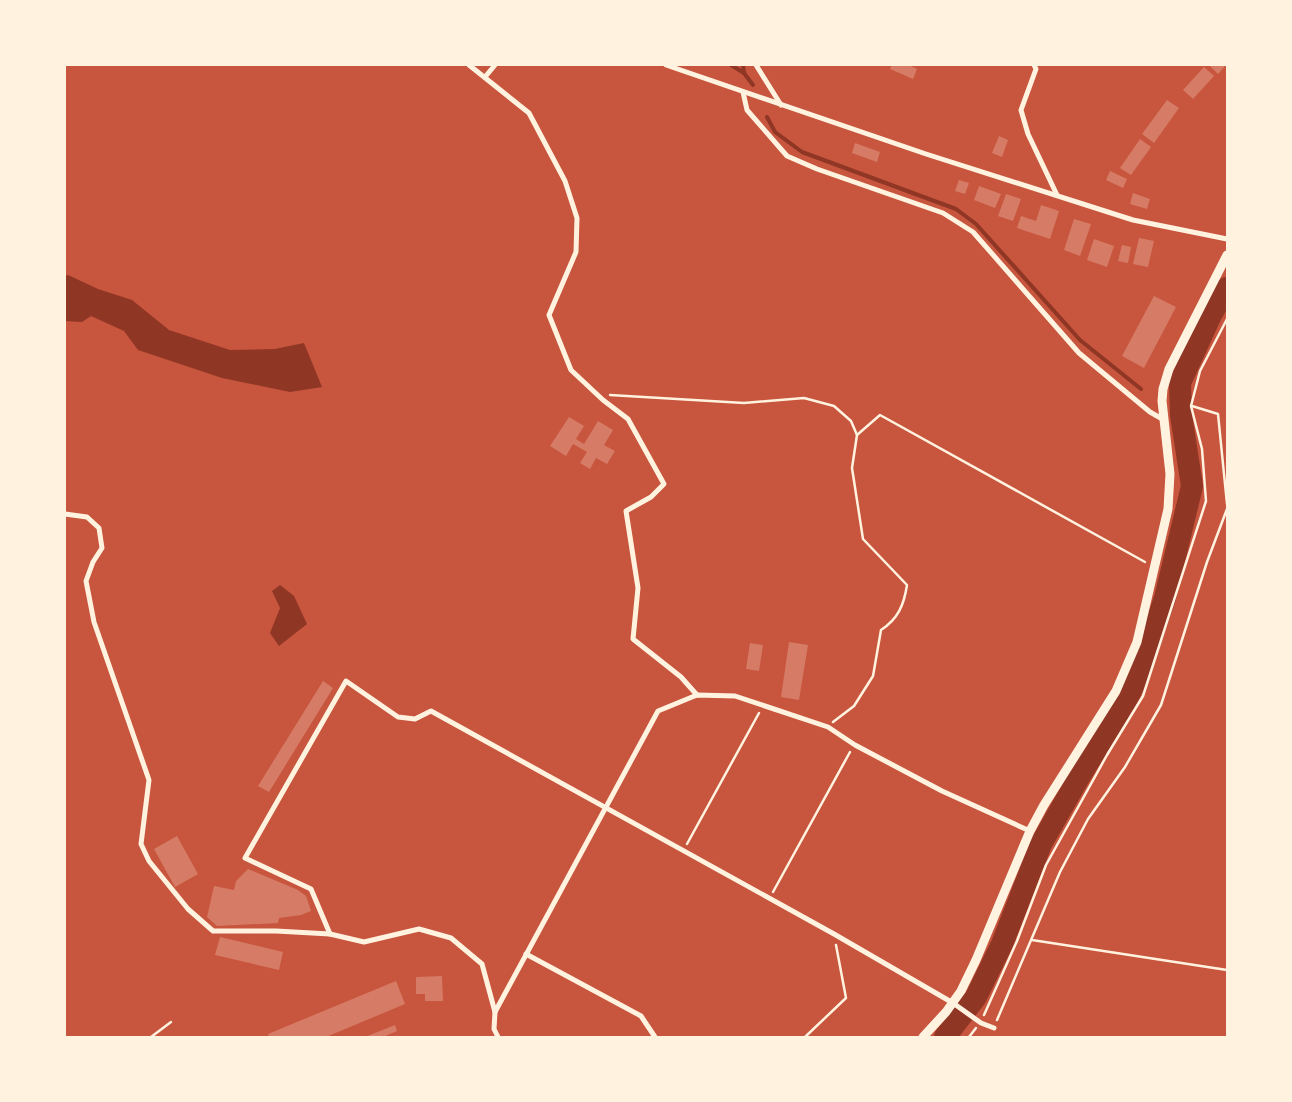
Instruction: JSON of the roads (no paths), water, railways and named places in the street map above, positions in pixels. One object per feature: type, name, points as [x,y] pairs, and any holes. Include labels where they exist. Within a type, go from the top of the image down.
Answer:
[{"type":"main road","points":[[923,1037],[961,991],[1030,831],[1044,805],[1116,691],[1138,642],[1168,508],[1170,474],[1163,389],[1169,369],[1227,255]]},
{"type":"street","points":[[469,65],[529,113],[565,181],[577,218],[576,252],[549,315],[570,370],[628,419],[664,484],[650,497],[626,511],[638,588],[633,639],[681,677],[697,695]]},
{"type":"street","points":[[485,77],[495,65]]},
{"type":"street","points":[[666,65],[926,154],[1133,220],[1227,239]]},
{"type":"street","points":[[756,65],[781,105]]},
{"type":"street","points":[[1034,65],[1036,69],[1020,110],[1028,134],[1057,195]]},
{"type":"street","points":[[743,92],[747,110],[786,156],[817,169],[943,213],[973,232],[1079,352],[1150,412],[1165,420]]},
{"type":"street","points":[[65,514],[87,517],[99,528],[102,548],[93,562],[86,581],[94,622],[149,780],[141,844],[149,861],[188,909],[213,931],[276,931],[330,934],[364,942],[419,928],[451,938],[482,964],[495,1012],[494,1029],[498,1037]]},
{"type":"street","points":[[330,934],[312,889],[245,858],[346,681],[398,717],[415,719],[431,711],[834,934],[953,1003],[981,1023],[994,1028]]},
{"type":"street","points":[[495,1012],[658,711],[697,695],[735,696],[828,727],[855,745],[942,791],[1030,831]]},
{"type":"street","points":[[526,954],[641,1016],[654,1037]]},
{"type":"waterway","points":[[731,65],[744,73],[753,85]]},
{"type":"waterway","points":[[743,65],[744,73]]},
{"type":"waterway","points":[[767,117],[775,132],[802,152],[956,209],[976,224],[1080,340],[1141,389]]},
{"type":"waterway","points":[[945,1037],[976,997],[1002,944],[1041,844],[1126,701],[1140,671],[1165,598],[1192,486],[1181,415],[1180,383],[1211,315],[1227,288]]}]
